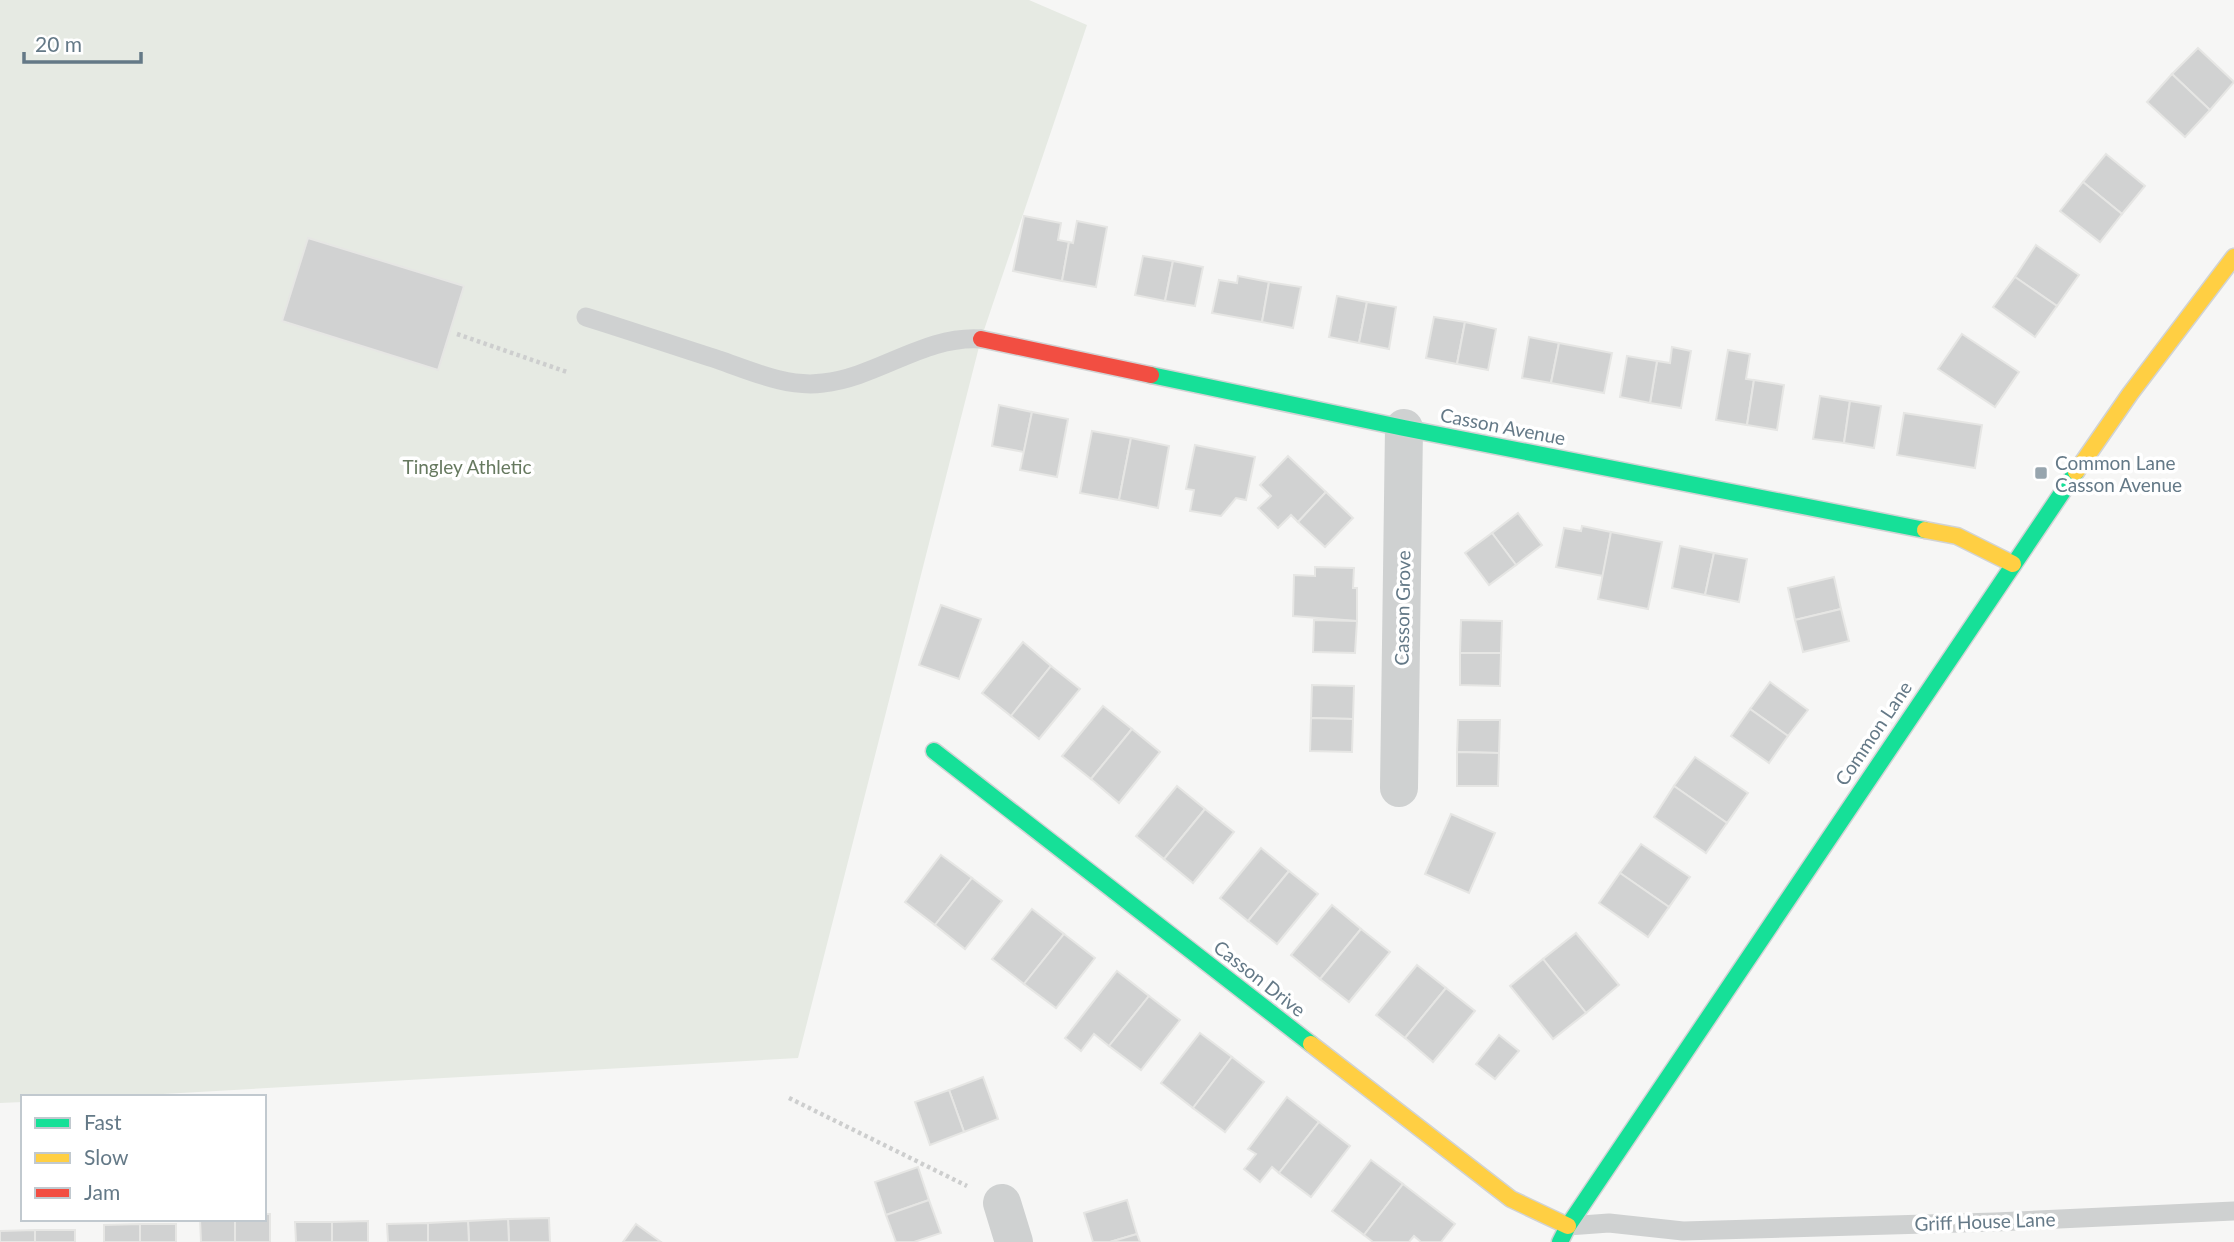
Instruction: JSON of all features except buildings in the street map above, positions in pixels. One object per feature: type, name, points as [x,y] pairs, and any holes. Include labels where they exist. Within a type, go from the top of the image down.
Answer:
[{"type":"street","name":"Common Lane","points":[[1564,1234],[2013,564],[2130,394],[2234,257]]},
{"type":"street","name":"Casson Avenue","points":[[981,339],[1404,428],[1957,536],[2013,564]]},
{"type":"street","name":"Casson Grove","points":[[1399,788],[1404,428]]},
{"type":"street","name":"Casson Drive","points":[[933,751],[1511,1199],[1564,1234]]},
{"type":"street","points":[[1002,1203],[1014,1242]]},
{"type":"lane","points":[[586,317],[780,380],[821,384],[861,374],[941,342],[962,338],[981,339]]},
{"type":"lane","name":"Griff House Lane","points":[[1564,1234],[1609,1223],[1683,1231],[1995,1222],[2234,1210]]},
{"type":"path","points":[[457,334],[567,372]]},
{"type":"path","points":[[789,1098],[1002,1203]]},
{"type":"green space","name":"Tingley Athletic","points":[[0,0],[1029,0],[1087,25],[981,339],[798,1058],[145,1095],[21,1095],[21,1102],[0,1103]]},
{"type":"traffic: fast","points":[[1151,375],[1404,428],[1925,530]]},
{"type":"traffic: fast","points":[[1560,1242],[1568,1226],[2076,472]]},
{"type":"traffic: fast","points":[[934,751],[1311,1044]]},
{"type":"traffic: slow","points":[[2076,472],[2130,394],[2234,257]]},
{"type":"traffic: slow","points":[[1925,530],[1957,536],[2013,564]]},
{"type":"traffic: slow","points":[[1311,1044],[1511,1199],[1568,1226]]},
{"type":"traffic: jam","points":[[981,339],[1151,375]]},
{"type":"place","name":"Common Lane Casson Avenue","points":[[2041,473]]}]
